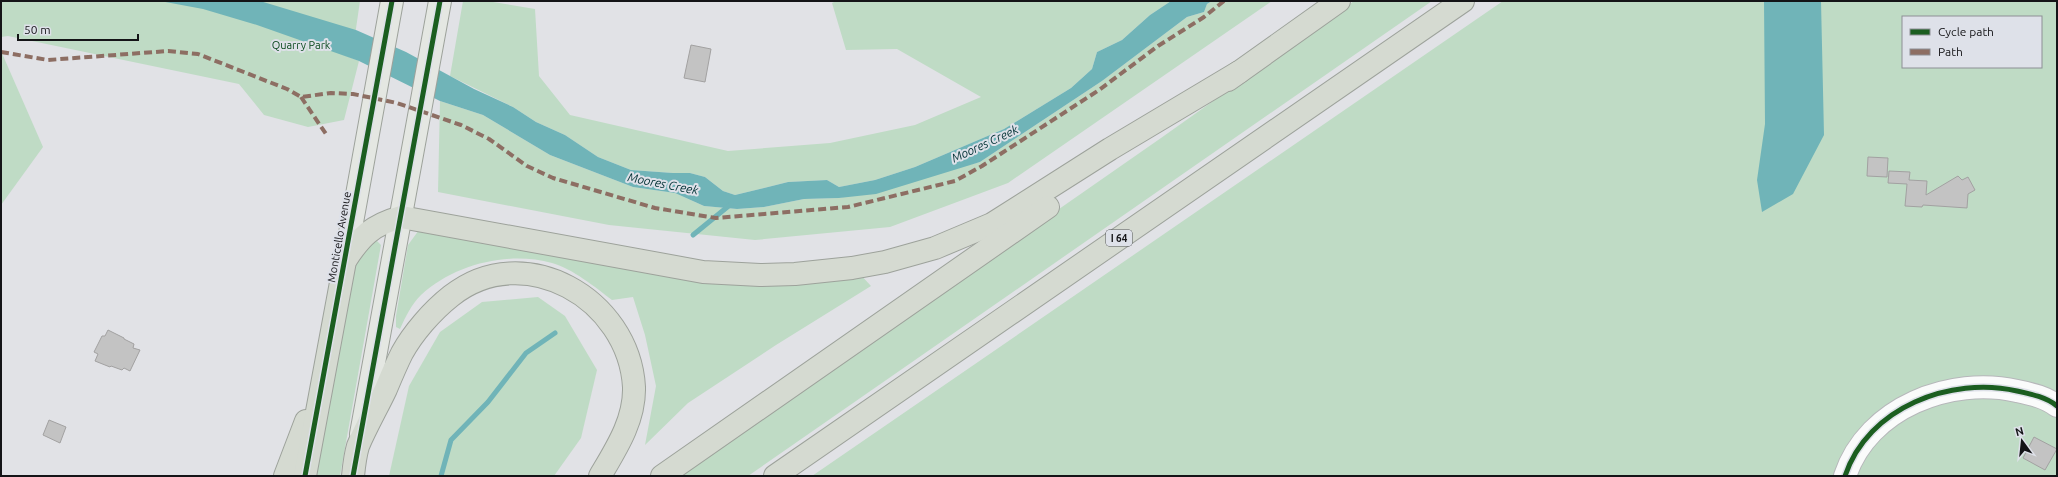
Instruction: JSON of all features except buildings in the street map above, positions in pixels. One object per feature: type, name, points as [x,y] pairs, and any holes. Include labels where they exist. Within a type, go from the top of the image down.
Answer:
[{"type":"highway","points":[[662,476],[1339,1]]},
{"type":"highway","name":"I 64","points":[[775,476],[1463,1]]},
{"type":"highway","points":[[345,261],[355,244],[366,233],[384,222],[401,217],[703,272],[781,274],[852,268],[885,262],[935,248],[992,224],[1110,149],[1239,72]]},
{"type":"highway","name":"Monticello Avenue","points":[[305,476],[345,261]]},
{"type":"highway","points":[[353,476],[358,447],[402,353],[434,312],[451,296],[473,283],[492,276],[525,274],[546,277],[565,284],[587,297],[599,308],[614,327],[625,349],[632,368],[634,388],[632,408],[626,428],[600,476]]},
{"type":"highway","points":[[285,476],[324,378]]},
{"type":"main road","name":"Monticello Avenue","points":[[345,261],[392,1]]},
{"type":"main road","points":[[358,447],[439,10]]},
{"type":"street","points":[[1845,476],[1856,453],[1885,420],[1905,407],[1928,396],[1956,389],[1993,387],[2029,393],[2057,406]]},
{"type":"green space","name":"Quarry Park","points":[[1,1],[360,1],[353,49],[344,55],[359,61],[344,120],[308,127],[264,115],[239,84],[8,36],[1,37]]},
{"type":"green space","points":[[463,1],[487,1],[535,9],[539,76],[570,115],[728,151],[830,143],[915,125],[981,97],[897,49],[846,50],[832,3],[836,1],[1171,1],[1150,15],[1122,40],[1097,52],[1092,69],[1071,88],[1004,129],[915,167],[875,180],[839,187],[827,180],[788,182],[735,195],[723,191],[705,177],[690,173],[631,170],[598,157],[565,135],[536,122],[513,107],[450,76]]},
{"type":"green space","points":[[1212,1],[1272,1],[1008,183],[890,227],[755,240],[609,225],[438,192],[440,101],[483,115],[550,155],[633,187],[675,193],[704,206],[737,209],[764,207],[804,199],[839,198],[980,162],[1102,81],[1187,17],[1204,12],[1207,4]]},
{"type":"green space","points":[[1354,1],[1432,1],[748,476],[676,476],[1161,138]]},
{"type":"green space","points":[[1503,1],[2057,1],[2057,476],[812,476]]},
{"type":"green space","points":[[1,51],[43,147],[1,205]]},
{"type":"green space","points":[[419,230],[575,257],[859,273],[871,286],[776,345],[688,403],[645,445],[656,386],[645,335],[633,297],[612,300],[568,269],[552,263],[518,259],[500,260],[466,268],[435,284],[421,295],[414,303],[400,329],[396,327],[396,316],[408,245]]},
{"type":"green space","points":[[377,241],[381,245],[340,476],[314,476],[354,267],[367,244]]},
{"type":"green space","points":[[538,297],[565,316],[597,370],[581,438],[554,476],[389,476],[409,386],[440,332],[482,302]]},
{"type":"water","name":"Moores Creek","points":[[160,1],[260,1],[356,30],[406,52],[474,89],[513,107],[536,122],[565,135],[598,157],[631,170],[690,173],[705,177],[723,191],[735,195],[788,182],[827,180],[839,187],[875,180],[915,167],[1004,129],[1071,88],[1092,69],[1097,52],[1122,40],[1150,15],[1171,1],[1212,1],[1207,4],[1204,12],[1187,17],[1102,81],[980,162],[876,194],[839,198],[804,199],[764,207],[737,209],[704,206],[675,193],[633,187],[550,155],[483,115],[440,101],[359,61],[257,25],[203,9]]},
{"type":"water","points":[[1764,1],[1821,1],[1824,135],[1793,194],[1762,212],[1757,180],[1765,124]]},
{"type":"waterway","points":[[693,235],[731,204]]},
{"type":"waterway","points":[[441,476],[451,440],[488,402],[526,353],[555,333]]},
{"type":"marked path","points":[[1,52],[48,60],[168,51],[198,54],[287,89],[301,97],[331,93],[353,94],[397,103],[461,125],[489,139],[527,166],[553,178],[655,208],[716,218],[848,207],[955,181],[982,166],[1099,90],[1158,46],[1204,17],[1224,1]]},
{"type":"marked path","points":[[301,97],[326,134]]},
{"type":"cycle path","points":[[305,476],[392,1]]},
{"type":"cycle path","points":[[353,476],[440,1]]},
{"type":"cycle path","points":[[1845,476],[1856,452],[1872,432],[1892,415],[1915,402],[1940,393],[1966,388],[1992,388],[2017,391],[2033,395],[2048,400],[2057,406]]}]
